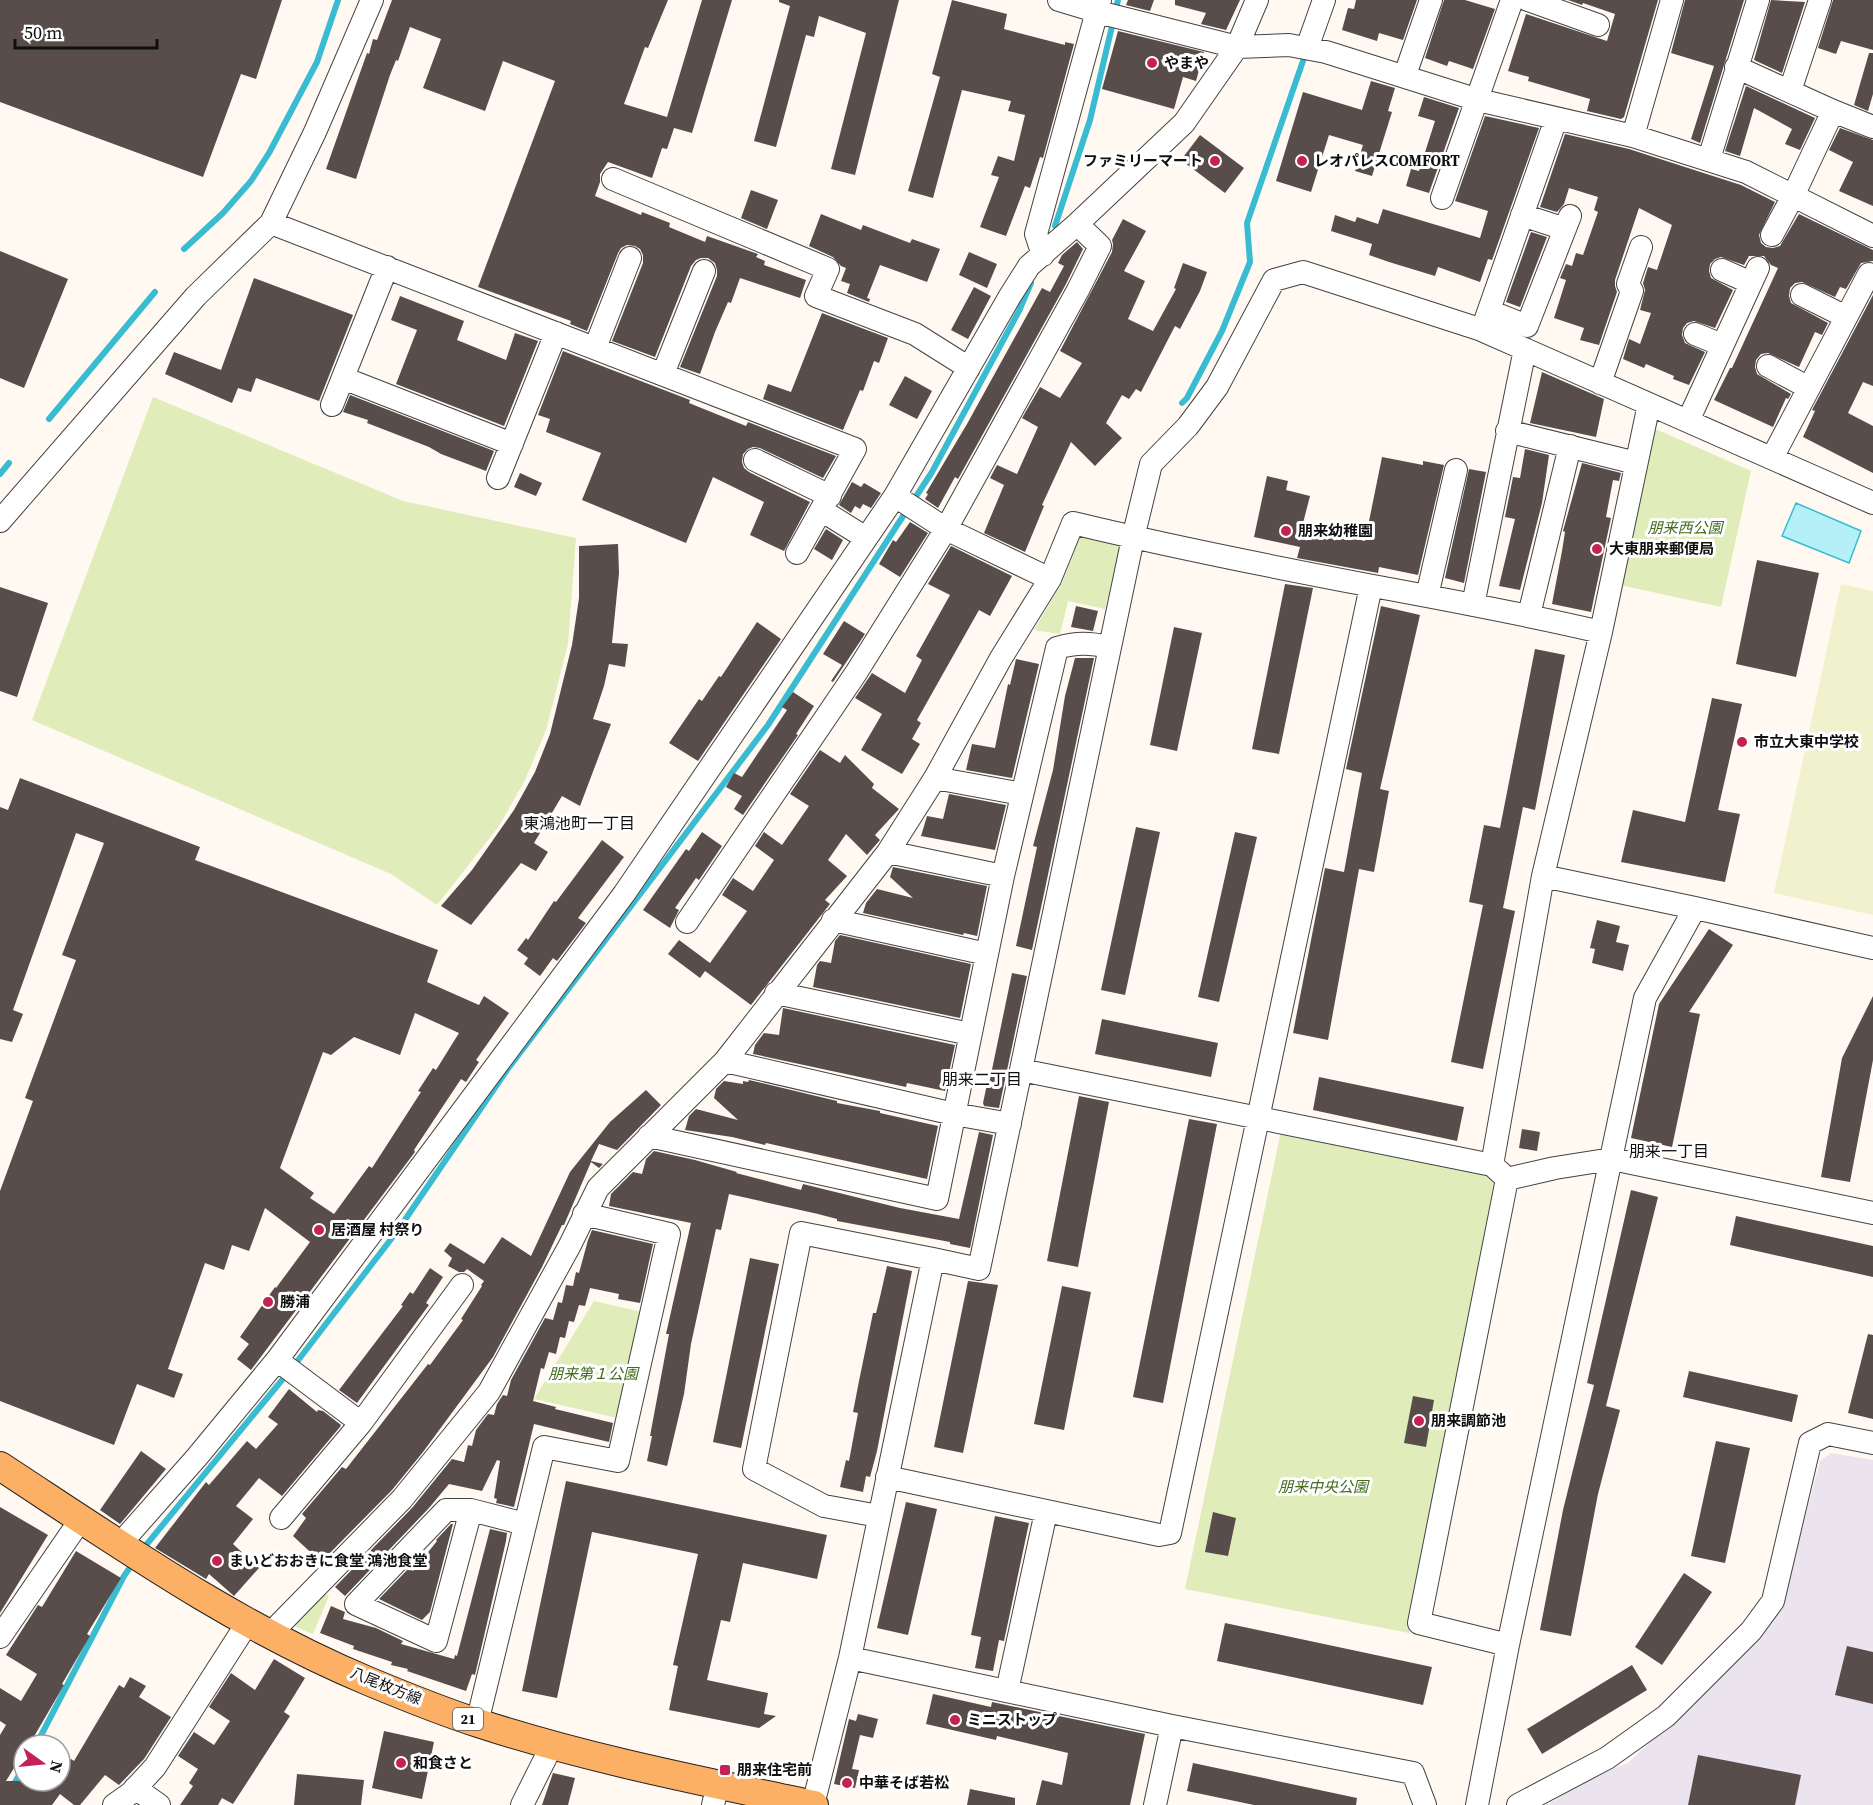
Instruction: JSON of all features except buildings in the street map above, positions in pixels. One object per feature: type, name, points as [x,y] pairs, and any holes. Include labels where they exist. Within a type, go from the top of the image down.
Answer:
[{"type":"main road","name":"八尾枚方線","points":[[0,1466],[132,1552],[259,1628],[367,1680],[477,1722],[716,1795],[814,1805]]},
{"type":"street","points":[[0,521],[196,296],[271,222],[315,132],[372,0]]},
{"type":"street","points":[[1059,0],[1100,8],[1126,19],[1237,47],[1289,45],[1326,52],[1405,75],[1478,100],[1633,136],[1746,172],[1873,237]]},
{"type":"street","points":[[132,1552],[197,1457],[279,1361],[624,894],[866,538],[897,497],[1029,266],[1184,123],[1237,47],[1257,0]]},
{"type":"street","points":[[1307,48],[1324,0]]},
{"type":"street","points":[[1405,75],[1431,0]]},
{"type":"street","points":[[1442,198],[1512,0]]},
{"type":"street","points":[[1528,0],[1598,25]]},
{"type":"street","points":[[1633,136],[1672,0]]},
{"type":"street","points":[[1710,159],[1758,0]]},
{"type":"street","points":[[1790,91],[1820,0]]},
{"type":"street","points":[[1042,255],[1036,234],[1100,8]]},
{"type":"street","points":[[1736,67],[1873,127]]},
{"type":"street","points":[[1772,235],[1833,111]]},
{"type":"street","points":[[1485,320],[1556,119]]},
{"type":"street","points":[[613,179],[828,269],[816,296],[915,334],[969,368]]},
{"type":"street","points":[[879,1516],[824,1506],[754,1469],[801,1233],[979,1269],[1133,538],[1151,464],[1188,426],[1217,387],[1274,280],[1303,272],[1485,320],[1527,326],[1567,223],[1522,215]]},
{"type":"street","points":[[271,222],[855,449],[797,553]]},
{"type":"street","points":[[687,922],[843,692],[946,529],[1100,246],[1077,224]]},
{"type":"street","points":[[1600,383],[1632,291],[1628,284],[1641,247]]},
{"type":"street","points":[[595,348],[630,258]]},
{"type":"street","points":[[332,405],[387,267]]},
{"type":"street","points":[[1688,422],[1754,275],[1722,270]]},
{"type":"street","points":[[663,374],[704,271]]},
{"type":"street","points":[[1772,458],[1869,274]]},
{"type":"street","points":[[1802,295],[1846,317]]},
{"type":"street","points":[[1485,320],[1526,349],[1873,502]]},
{"type":"street","points":[[498,478],[556,333]]},
{"type":"street","points":[[1695,334],[1722,345]]},
{"type":"street","points":[[1473,604],[1526,349]]},
{"type":"street","points":[[1768,366],[1809,388]]},
{"type":"street","points":[[343,378],[512,444]]},
{"type":"street","points":[[1508,1645],[1419,1623],[1500,1172],[1543,876],[1601,632],[1649,404]]},
{"type":"street","points":[[1508,431],[1636,463]]},
{"type":"street","points":[[1529,615],[1570,446]]},
{"type":"street","points":[[754,460],[825,503],[866,538]]},
{"type":"street","points":[[1427,596],[1456,470]]},
{"type":"street","points":[[897,497],[946,529],[1050,579]]},
{"type":"street","points":[[114,1805],[135,1788],[155,1767],[259,1628],[402,1499],[489,1392],[570,1245],[598,1188],[725,1061],[888,852],[935,778],[1001,658],[1050,579],[1073,523],[1133,538],[1529,615],[1601,632]]},
{"type":"street","points":[[887,1478],[1159,1535],[1170,1533],[1371,586]]},
{"type":"street","points":[[649,1136],[937,1198],[1004,876],[1057,648],[1070,644],[1090,643],[1110,647]]},
{"type":"street","points":[[935,778],[1022,794]]},
{"type":"street","points":[[888,852],[1004,876]]},
{"type":"street","points":[[1543,876],[1873,948]]},
{"type":"street","points":[[1477,1805],[1508,1645],[1645,998],[1695,908]]},
{"type":"street","points":[[833,920],[987,954]]},
{"type":"street","points":[[776,993],[970,1034]]},
{"type":"street","points":[[725,1061],[954,1114],[1010,1124]]},
{"type":"street","points":[[1021,1070],[1258,1117],[1500,1172],[1555,1168],[1612,1159],[1873,1213]]},
{"type":"street","points":[[477,1722],[544,1447],[618,1461],[669,1234],[584,1214]]},
{"type":"street","points":[[814,1805],[850,1658],[933,1259]]},
{"type":"street","points":[[281,1518],[361,1423],[462,1285]]},
{"type":"street","points":[[279,1361],[361,1423]]},
{"type":"street","points":[[1518,1805],[1607,1758],[1665,1716],[1751,1631],[1773,1601],[1810,1443],[1828,1434],[1873,1443]]},
{"type":"street","points":[[471,1510],[436,1641],[356,1604],[446,1510],[471,1510],[525,1524]]},
{"type":"street","points":[[1007,1691],[1046,1512]]},
{"type":"street","points":[[0,1637],[81,1519]]},
{"type":"street","points":[[850,1658],[1172,1726],[1413,1773],[1425,1805]]},
{"type":"street","points":[[1155,1805],[1172,1726]]},
{"type":"street","points":[[522,1805],[552,1745]]},
{"type":"street","points":[[135,1788],[159,1805]]},
{"type":"shaded area","points":[[1831,1453],[1873,1460],[1873,1805],[1547,1805],[1593,1776],[1628,1763],[1756,1643],[1782,1605],[1820,1461]]},
{"type":"green space","points":[[153,397],[403,501],[576,538],[568,644],[546,730],[525,780],[499,826],[437,905],[391,874],[32,720]]},
{"type":"green space","name":"朋来西公園","points":[[1653,428],[1751,471],[1721,607],[1620,585]]},
{"type":"green space","points":[[1081,535],[1121,541],[1105,609],[1068,601],[1060,634],[1034,630],[1062,583]]},
{"type":"green space","points":[[1841,584],[1873,591],[1873,915],[1774,893]]},
{"type":"green space","name":"朋来中央公園","points":[[1281,1131],[1492,1175],[1501,1183],[1409,1633],[1185,1589]]},
{"type":"green space","name":"朋来第１公園","points":[[594,1301],[646,1313],[622,1419],[534,1399]]},
{"type":"green space","points":[[319,1590],[329,1596],[313,1634],[289,1624]]},
{"type":"water","points":[[1796,503],[1861,531],[1849,563],[1782,536]]},
{"type":"waterway","points":[[184,249],[223,213],[251,181],[269,153],[317,62],[338,0]]},
{"type":"waterway","points":[[1115,12],[1118,0]]},
{"type":"waterway","points":[[1055,226],[1090,120],[1113,22]]},
{"type":"waterway","points":[[1182,403],[1187,398],[1222,331],[1250,262],[1247,223],[1304,58]]},
{"type":"waterway","points":[[913,501],[932,472],[1019,311],[1031,283]]},
{"type":"waterway","points":[[49,419],[155,292]]},
{"type":"waterway","points":[[0,474],[9,463]]},
{"type":"waterway","points":[[142,1550],[296,1363],[398,1230],[507,1070],[768,725],[907,510]]},
{"type":"waterway","points":[[42,1733],[124,1576],[133,1563]]},
{"type":"place","name":"やまや","points":[[1152,63]]},
{"type":"place","name":"ファミリーマート","points":[[1215,161]]},
{"type":"place","name":"レオパレスCOMFORT","points":[[1302,161]]},
{"type":"place","name":"朋来幼稚園","points":[[1286,531]]},
{"type":"place","name":"大東朋来郵便局","points":[[1597,549]]},
{"type":"place","name":"市立大東中学校","points":[[1742,742]]},
{"type":"place","name":"居酒屋 村祭り","points":[[319,1230]]},
{"type":"place","name":"勝浦","points":[[268,1302]]},
{"type":"place","name":"朋来調節池","points":[[1419,1421]]},
{"type":"place","name":"まいどおおきに食堂 鴻池食堂","points":[[217,1561]]},
{"type":"place","name":"ミニストップ","points":[[955,1720]]},
{"type":"place","name":"和食さと","points":[[401,1763]]},
{"type":"place","name":"朋来住宅前","points":[[725,1770]]},
{"type":"place","name":"中華そば若松","points":[[847,1783]]},
{"type":"district","name":"東鴻池町一丁目","points":[[579,823]]},
{"type":"district","name":"朋来二丁目","points":[[982,1079]]},
{"type":"district","name":"朋来一丁目","points":[[1669,1151]]}]
